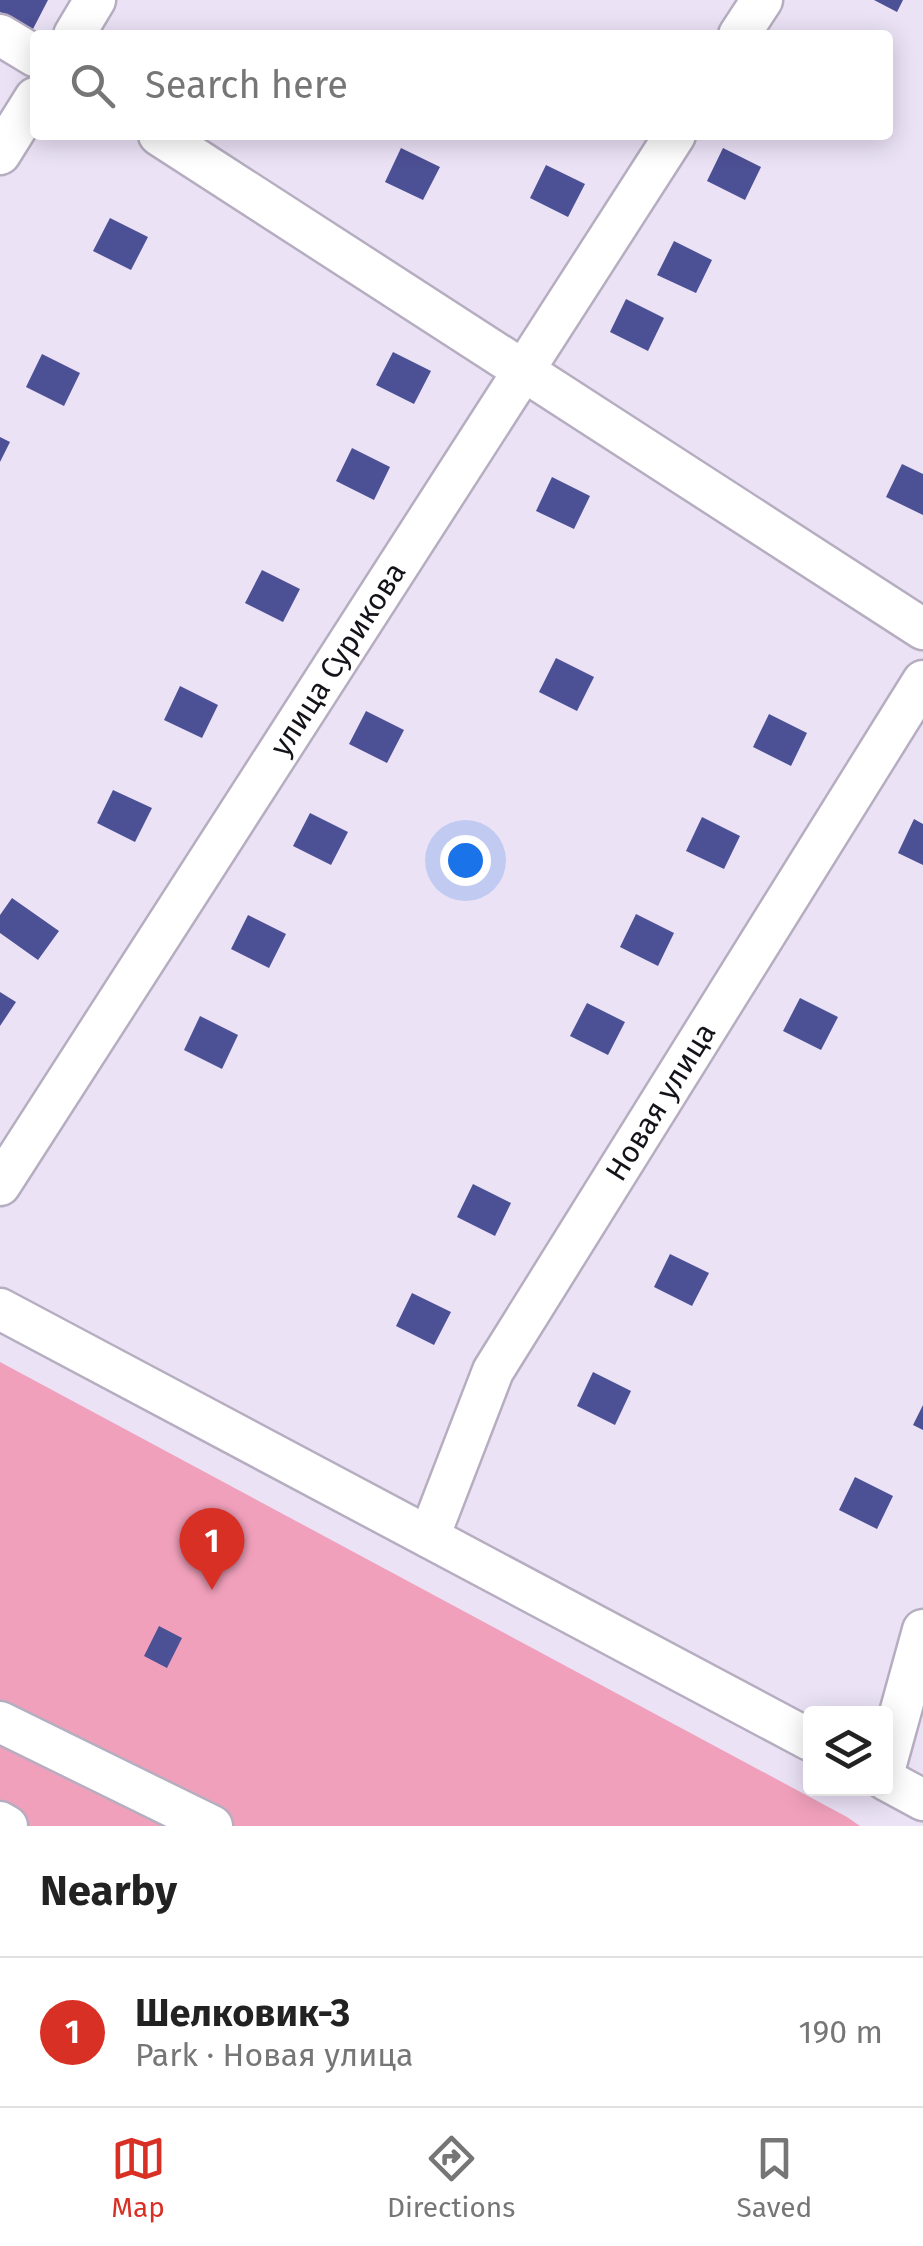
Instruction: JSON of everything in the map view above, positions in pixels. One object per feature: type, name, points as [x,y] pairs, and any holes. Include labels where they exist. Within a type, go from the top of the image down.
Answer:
[{"type":"street","points":[[77,30],[95,0]]},
{"type":"street","points":[[742,30],[762,0]]},
{"type":"street","points":[[0,35],[30,53]]},
{"type":"street","points":[[0,154],[30,106]]},
{"type":"street","points":[[167,140],[923,629]]},
{"type":"street","name":"улица Сурикова","points":[[0,1185],[672,140]]},
{"type":"street","name":"Новая улица","points":[[429,1537],[493,1370],[923,681]]},
{"type":"street","points":[[0,1309],[803,1736]]},
{"type":"street","points":[[893,1739],[923,1630]]},
{"type":"street","points":[[0,1722],[212,1826]]},
{"type":"street","points":[[893,1784],[923,1800]]},
{"type":"street","points":[[0,1822],[8,1826]]},
{"type":"shaded area","points":[[0,1362],[860,1826],[0,1826]]},
{"type":"building","points":[[0,0],[48,0],[33,29],[0,12]]},
{"type":"building","points":[[874,0],[903,0],[897,12]]},
{"type":"building","points":[[401,148],[440,167],[423,200],[385,182]]},
{"type":"building","points":[[723,148],[761,167],[745,200],[707,181]]},
{"type":"building","points":[[546,165],[585,184],[568,217],[530,198]]},
{"type":"building","points":[[110,218],[148,237],[131,270],[93,251]]},
{"type":"building","points":[[674,241],[712,260],[696,293],[657,275]]},
{"type":"building","points":[[626,299],[664,318],[648,351],[610,332]]},
{"type":"building","points":[[393,352],[431,371],[414,404],[376,385]]},
{"type":"building","points":[[42,354],[80,373],[64,406],[26,387]]},
{"type":"building","points":[[0,437],[10,442],[0,462]]},
{"type":"building","points":[[352,448],[390,467],[374,500],[336,481]]},
{"type":"building","points":[[902,464],[923,474],[923,515],[886,497]]},
{"type":"building","points":[[552,477],[590,496],[574,529],[536,511]]},
{"type":"building","points":[[262,570],[300,589],[283,622],[245,603]]},
{"type":"building","points":[[556,658],[594,677],[577,711],[539,692]]},
{"type":"building","points":[[180,686],[218,705],[202,738],[164,720]]},
{"type":"building","points":[[366,711],[404,730],[387,763],[349,744]]},
{"type":"building","points":[[769,714],[807,733],[791,766],[753,747]]},
{"type":"building","points":[[113,790],[152,808],[135,842],[97,823]]},
{"type":"building","points":[[310,813],[348,832],[331,865],[293,846]]},
{"type":"building","points":[[702,817],[740,836],[724,869],[686,851]]},
{"type":"building","points":[[914,819],[923,824],[923,865],[898,853]]},
{"type":"building","points":[[12,898],[59,931],[38,960],[0,933],[0,915]]},
{"type":"building","points":[[636,914],[674,933],[658,966],[620,947]]},
{"type":"building","points":[[248,915],[286,934],[269,968],[231,949]]},
{"type":"building","points":[[0,992],[16,1002],[0,1026]]},
{"type":"building","points":[[800,998],[838,1017],[821,1050],[783,1031]]},
{"type":"building","points":[[587,1003],[625,1022],[608,1055],[570,1036]]},
{"type":"building","points":[[200,1016],[238,1035],[222,1069],[184,1050]]},
{"type":"building","points":[[473,1184],[511,1203],[495,1236],[457,1217]]},
{"type":"building","points":[[670,1254],[709,1273],[692,1306],[654,1287]]},
{"type":"building","points":[[412,1293],[451,1312],[434,1345],[396,1326]]},
{"type":"building","points":[[593,1372],[631,1391],[615,1425],[577,1406]]},
{"type":"building","points":[[923,1405],[923,1430],[913,1425]]},
{"type":"building","points":[[855,1477],[893,1496],[877,1529],[839,1510]]},
{"type":"building","points":[[159,1626],[182,1638],[167,1668],[144,1656]]},
{"type":"place","name":"Шелковик-3","points":[[212,1590]]}]
